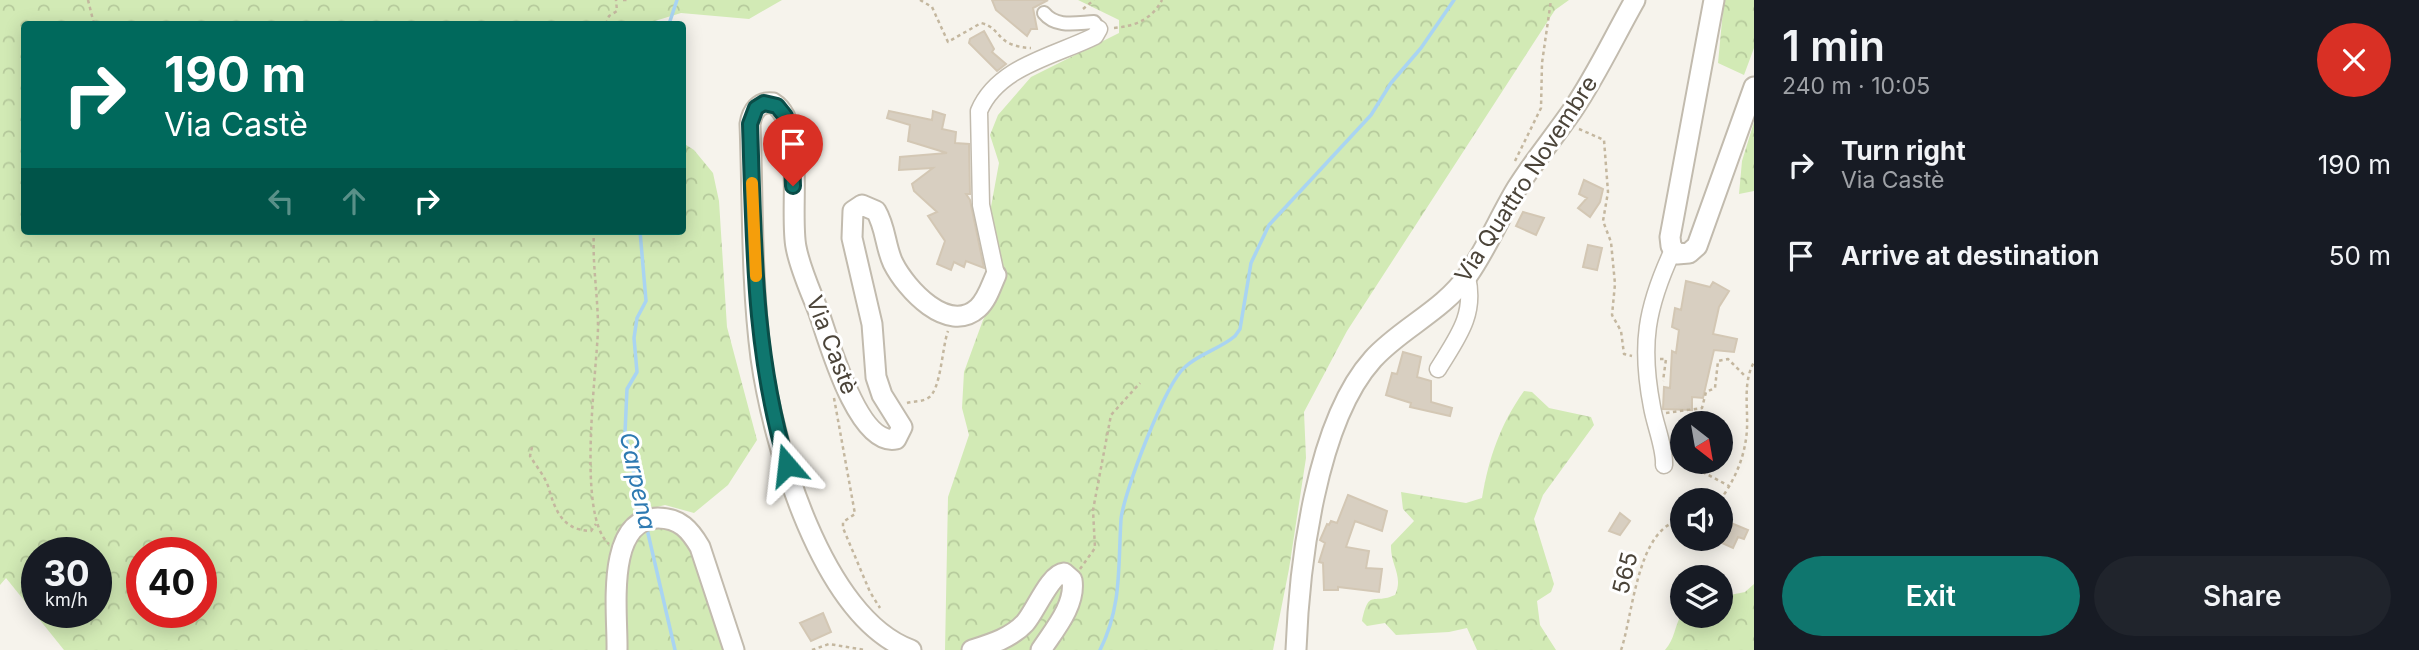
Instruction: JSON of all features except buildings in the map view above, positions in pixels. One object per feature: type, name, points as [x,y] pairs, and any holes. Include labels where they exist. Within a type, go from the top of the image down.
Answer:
[{"type":"street","name":"Via Quattro Novembre","points":[[1296,650],[1302,569],[1311,520],[1328,441],[1344,400],[1376,355],[1435,309],[1467,277],[1515,191],[1563,122],[1635,0]]},
{"type":"street","points":[[1664,462],[1648,388],[1645,359],[1653,293],[1673,250],[1670,237],[1672,222],[1713,0]]},
{"type":"street","points":[[954,317],[976,310],[986,297],[996,275],[981,205],[979,111],[984,98],[1003,79],[1095,36],[1099,29],[1094,22],[1051,21],[1044,13]]},
{"type":"street","points":[[1673,250],[1683,255],[1697,246],[1754,87]]},
{"type":"street","name":"Via Castè","points":[[911,650],[873,628],[842,591],[804,515],[773,420],[761,358],[750,124],[756,108],[764,103],[777,106],[789,127],[793,149],[793,232],[797,254],[842,379],[868,424],[883,437],[892,440],[900,435],[902,427],[886,401],[876,377],[872,324],[853,247],[850,221],[855,208],[868,206],[876,211],[884,226],[888,250],[911,290],[937,309],[954,317]]},
{"type":"street","points":[[1438,369],[1463,331],[1468,317],[1470,302],[1467,277]]},
{"type":"street","points":[[617,650],[619,553],[647,521],[676,521],[692,534],[700,547],[734,650]]},
{"type":"street","points":[[972,650],[1018,631],[1035,610],[1057,574],[1068,575],[1073,584],[1067,608],[1041,650]]},
{"type":"path","points":[[88,0],[93,21]]},
{"type":"path","points":[[607,21],[609,16],[617,11],[616,0]]},
{"type":"path","points":[[623,0],[630,0]]},
{"type":"path","points":[[920,0],[932,7],[948,42],[981,23],[1013,47],[1035,48]]},
{"type":"path","points":[[1099,29],[1130,26],[1154,15],[1162,0]]},
{"type":"path","points":[[1515,191],[1512,168],[1541,108],[1542,63],[1551,0]]},
{"type":"path","points":[[1563,122],[1604,140],[1608,192],[1603,221],[1611,242],[1615,284],[1612,315],[1622,331],[1624,354],[1645,359],[1666,359],[1662,386]]},
{"type":"path","points":[[594,235],[593,268],[598,324],[591,430],[596,524],[603,539],[619,553]]},
{"type":"path","points":[[886,401],[906,403],[933,395],[939,379],[940,356],[954,317]]},
{"type":"path","points":[[1660,413],[1702,408],[1706,391],[1715,388],[1718,361],[1728,359],[1746,377]]},
{"type":"path","points":[[1706,474],[1729,486],[1739,468],[1746,439],[1746,377],[1754,362]]},
{"type":"path","points":[[842,379],[833,401],[855,514],[842,525],[870,592],[884,614]]},
{"type":"path","points":[[1068,575],[1081,569],[1095,548],[1093,510],[1111,415],[1140,383]]},
{"type":"path","points":[[532,447],[530,457],[547,486],[552,507],[565,522],[582,531],[591,531],[596,524]]},
{"type":"path","name":"565","points":[[1621,650],[1649,543],[1670,525]]},
{"type":"path","points":[[811,650],[829,644],[865,650]]},
{"type":"green space","points":[[0,0],[782,0],[749,19],[681,13],[655,21],[21,21],[21,235],[686,235],[686,145],[694,150],[713,173],[719,201],[727,327],[757,440],[728,485],[694,513],[665,505],[637,512],[626,529],[613,562],[608,595],[607,650],[64,650],[46,628],[112,628],[112,537],[21,537],[21,597],[6,578],[0,585]]},
{"type":"green space","points":[[1078,0],[1569,0],[1555,10],[1347,331],[1304,412],[1306,458],[1273,650],[945,650],[948,497],[969,435],[962,408],[964,372],[983,320],[997,294],[990,212],[999,163],[990,135],[998,115],[1031,77],[1119,33],[1119,20]]},
{"type":"green space","points":[[1724,0],[1754,0],[1754,48],[1744,75],[1718,63]]},
{"type":"green space","points":[[1754,122],[1754,191],[1739,194],[1742,161]]},
{"type":"green space","points":[[1524,391],[1532,392],[1549,408],[1591,417],[1594,425],[1543,495],[1534,519],[1554,584],[1551,592],[1537,601],[1540,625],[1556,650],[1477,650],[1467,628],[1449,632],[1396,635],[1385,623],[1367,626],[1362,621],[1367,604],[1373,599],[1395,595],[1398,582],[1391,545],[1414,521],[1403,509],[1401,492],[1466,503],[1482,498],[1497,442],[1508,416]]},
{"type":"green space","points":[[666,524],[691,544],[727,650],[624,650],[624,582],[630,546],[640,534]]},
{"type":"green space","points":[[1754,584],[1754,650],[1665,650],[1675,628],[1733,628],[1733,594],[1745,592]]},
{"type":"waterway","points":[[670,21],[677,0]]},
{"type":"waterway","points":[[1100,650],[1116,602],[1124,505],[1137,464],[1167,394],[1185,367],[1235,336],[1240,329],[1251,263],[1269,225],[1371,115],[1391,83],[1421,48],[1454,0]]},
{"type":"waterway","name":"Carpena","points":[[640,235],[646,301],[637,318],[634,338],[637,372],[627,389],[625,433],[643,515]]},
{"type":"waterway","name":"Carpena","points":[[647,529],[675,650]]},
{"type":"slow traffic","points":[[752,183],[756,276]]},
{"type":"route","points":[[787,465],[773,420],[761,358],[750,124],[751,117],[761,104],[773,103],[785,116],[793,149],[793,186]]}]
